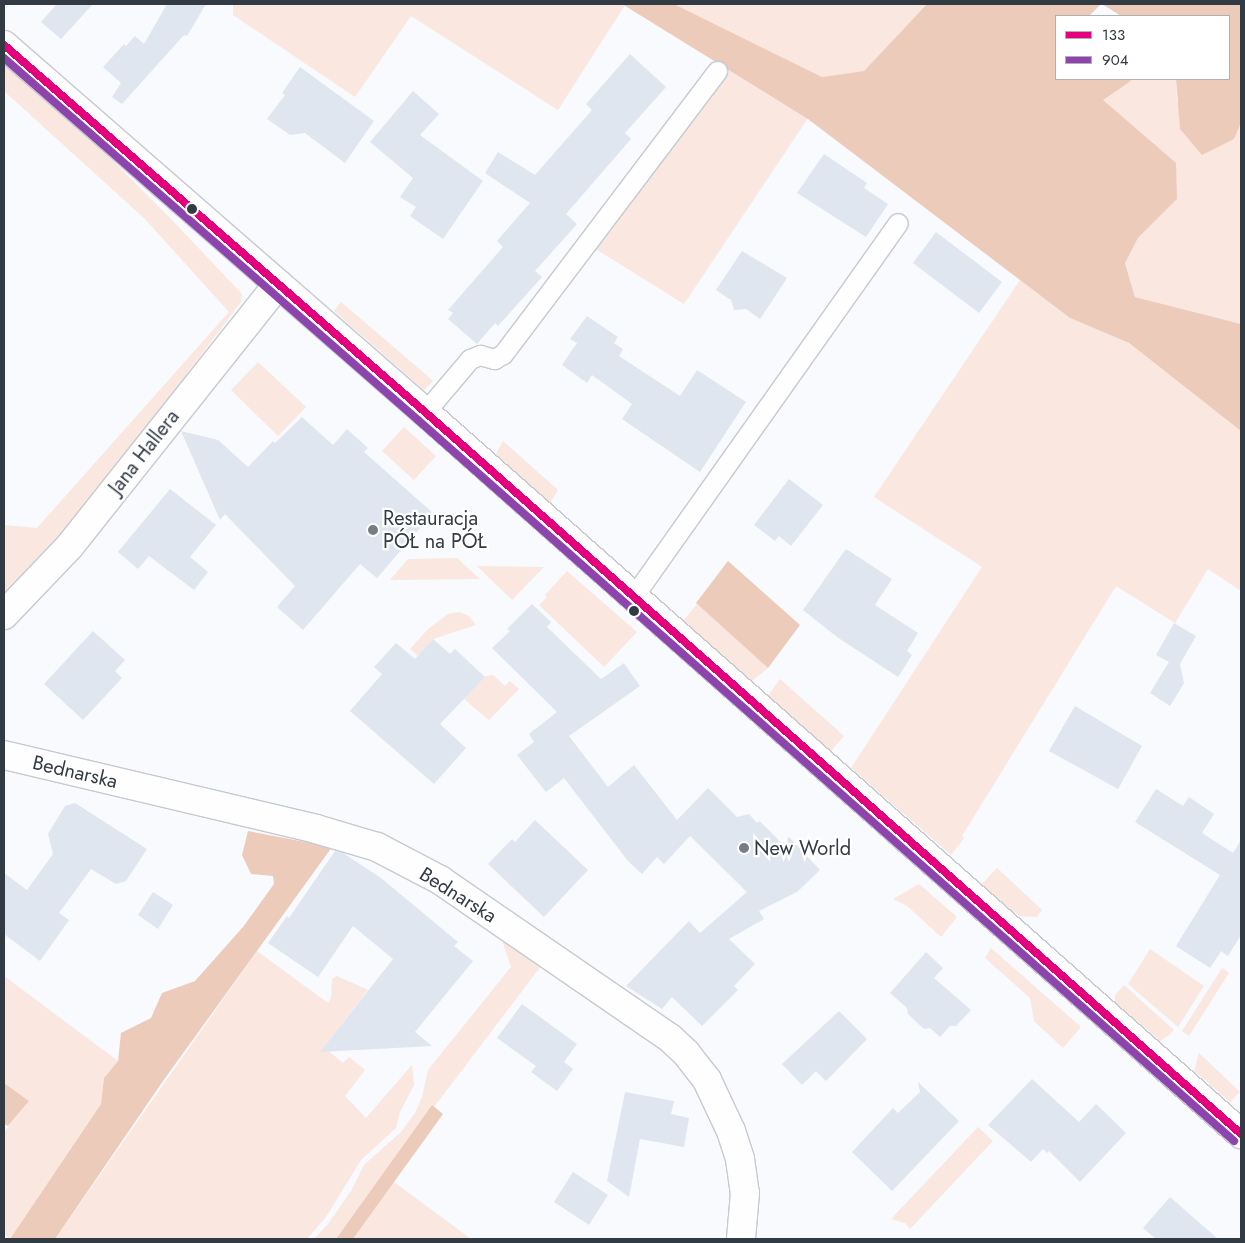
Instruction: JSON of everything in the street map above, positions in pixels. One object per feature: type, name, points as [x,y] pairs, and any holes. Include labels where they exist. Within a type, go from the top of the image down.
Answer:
[{"type":"street","points":[[4,45],[425,412],[1241,1134]]},
{"type":"street","name":"Jana Hallera","points":[[4,615],[69,547],[278,284]]},
{"type":"street","name":"Bednarska","points":[[4,755],[324,832],[377,847],[440,880],[670,1038],[692,1059],[707,1080],[731,1131],[740,1159],[744,1193],[741,1239]]},
{"type":"lane","points":[[425,412],[470,359],[480,355],[494,359],[503,354],[717,71]]},
{"type":"lane","points":[[633,597],[898,223]]},
{"type":"shaded area","points":[[233,4],[625,5],[558,110],[411,16],[355,97],[233,15]]},
{"type":"shaded area","points":[[622,4],[674,4],[822,77],[864,71],[927,4],[1101,4],[1090,15],[1055,15],[1055,80],[1130,80],[1103,100],[1176,163],[1177,199],[1138,238],[1125,263],[1135,297],[1241,324],[1241,431],[1129,343],[1070,318],[808,119]]},
{"type":"shaded area","points":[[674,4],[927,4],[864,71],[822,77]]},
{"type":"shaded area","points":[[1102,4],[1241,4],[1241,123],[1234,139],[1202,155],[1180,129],[1176,80],[1230,80],[1230,15],[1119,15]]},
{"type":"shaded area","points":[[4,60],[67,115],[173,221],[242,294],[241,302],[115,469],[56,542],[4,597],[4,525],[37,528],[229,312],[145,219],[4,91]]},
{"type":"shaded area","points":[[730,70],[808,118],[684,304],[594,248]]},
{"type":"shaded area","points":[[1176,80],[1177,102],[1234,139],[1241,123],[1241,324],[1135,297],[1125,262],[1138,238],[1177,199],[1102,100],[1130,81]]},
{"type":"shaded area","points":[[1020,280],[1070,318],[1129,343],[1241,431],[1241,591],[1208,569],[1175,623],[1116,586],[962,836],[964,838],[951,855],[851,768],[982,567],[874,497]]},
{"type":"shaded area","points":[[341,302],[433,381],[424,390],[334,311]]},
{"type":"shaded area","points":[[258,362],[306,407],[278,436],[231,390]]},
{"type":"shaded area","points":[[404,427],[436,456],[414,480],[382,451]]},
{"type":"shaded area","points":[[503,441],[558,490],[550,503],[496,454]]},
{"type":"shaded area","points":[[457,558],[480,579],[390,580],[408,559]]},
{"type":"shaded area","points":[[728,561],[800,625],[768,668],[696,603]]},
{"type":"shaded area","points":[[477,566],[544,567],[512,600]]},
{"type":"shaded area","points":[[567,571],[637,632],[604,667],[539,605],[547,597],[545,595]]},
{"type":"shaded area","points":[[697,604],[768,668],[752,681],[683,621]]},
{"type":"shaded area","points":[[459,612],[469,616],[476,625],[433,639],[418,656],[410,649],[428,629],[448,614]]},
{"type":"shaded area","points":[[493,675],[505,686],[510,681],[519,689],[489,720],[464,699],[486,676]]},
{"type":"shaded area","points":[[780,679],[844,736],[831,751],[768,696]]},
{"type":"shaded area","points":[[248,831],[332,847],[163,1081],[55,1239],[10,1239],[101,1104],[104,1078],[118,1061],[121,1033],[151,1018],[162,993],[195,981],[243,927],[274,884],[273,876],[251,874],[242,855]]},
{"type":"shaded area","points":[[997,868],[1042,910],[1037,917],[1019,916],[981,885]]},
{"type":"shaded area","points":[[919,884],[957,917],[941,937],[906,905],[893,899]]},
{"type":"shaded area","points":[[505,939],[541,966],[434,1107],[432,1105],[336,1239],[314,1239],[328,1224],[351,1191],[364,1165],[401,1132],[415,1113],[422,1097],[428,1070],[511,967],[503,943]]},
{"type":"shaded area","points":[[991,948],[1081,1027],[1063,1048],[1034,1021],[1030,998],[985,958]]},
{"type":"shaded area","points":[[1150,949],[1204,986],[1178,1027],[1128,984]]},
{"type":"shaded area","points":[[257,951],[328,1003],[331,998],[332,979],[337,976],[368,990],[324,1047],[343,1063],[349,1057],[365,1070],[345,1096],[366,1118],[412,1065],[414,1085],[400,1112],[396,1128],[361,1160],[326,1217],[307,1239],[55,1239]]},
{"type":"shaded area","points":[[1222,968],[1229,973],[1189,1036],[1182,1031]]},
{"type":"shaded area","points":[[4,976],[118,1061],[104,1078],[101,1104],[10,1239],[4,1235],[4,1132],[29,1101],[4,1083]]},
{"type":"shaded area","points":[[1124,985],[1174,1030],[1168,1036],[1160,1041],[1115,1002],[1115,995]]},
{"type":"shaded area","points":[[1199,1053],[1240,1092],[1230,1102],[1194,1071]]},
{"type":"shaded area","points":[[4,1083],[29,1101],[8,1126],[4,1124]]},
{"type":"shaded area","points":[[432,1105],[443,1114],[353,1239],[336,1239]]},
{"type":"shaded area","points":[[978,1127],[993,1141],[910,1229],[905,1223],[891,1219]]},
{"type":"shaded area","points":[[394,1182],[471,1239],[353,1239]]},
{"type":"building","points":[[57,4],[93,4],[61,39],[41,22]]},
{"type":"building","points":[[167,4],[206,4],[187,36],[184,35],[122,104],[112,97],[121,83],[103,67],[124,44],[126,46],[135,36],[144,44]]},
{"type":"building","points":[[630,54],[666,87],[625,133],[631,139],[566,214],[577,224],[535,271],[542,277],[498,326],[495,323],[477,344],[448,319],[453,313],[448,310],[503,247],[497,241],[530,203],[485,173],[498,152],[535,175],[592,110],[586,104]]},
{"type":"building","points":[[300,67],[374,121],[345,163],[305,133],[290,135],[267,119],[285,95],[282,93]]},
{"type":"building","points":[[413,91],[439,114],[420,135],[483,181],[443,239],[410,216],[416,207],[400,197],[413,178],[370,142]]},
{"type":"building","points":[[824,154],[867,183],[864,188],[888,204],[866,237],[797,193]]},
{"type":"building","points":[[936,232],[1002,282],[979,313],[913,263]]},
{"type":"building","points":[[742,251],[787,278],[760,319],[746,309],[734,310],[731,300],[716,290]]},
{"type":"building","points":[[587,316],[618,337],[614,343],[623,349],[619,356],[680,396],[697,370],[746,402],[700,472],[622,419],[632,404],[592,375],[587,383],[562,365],[577,343],[570,339]]},
{"type":"building","points":[[302,417],[333,445],[347,429],[368,448],[364,452],[433,513],[377,578],[360,564],[303,630],[277,607],[295,586],[225,514],[220,520],[181,431],[218,440],[248,467],[273,441],[275,443]]},
{"type":"building","points":[[789,479],[823,505],[791,546],[779,536],[775,541],[754,525]]},
{"type":"building","points":[[170,489],[216,525],[190,557],[208,572],[194,590],[149,556],[138,569],[118,552]]},
{"type":"building","points":[[846,549],[892,579],[875,605],[918,633],[907,651],[912,655],[898,677],[837,637],[803,610]]},
{"type":"building","points":[[532,604],[551,622],[547,627],[601,679],[624,663],[640,686],[569,736],[608,787],[634,765],[677,820],[708,788],[737,817],[749,814],[757,823],[759,821],[769,830],[782,844],[789,837],[820,870],[797,892],[759,911],[764,919],[729,939],[755,964],[734,986],[738,990],[702,1026],[672,997],[662,1009],[626,986],[689,921],[700,933],[747,892],[690,836],[664,864],[657,857],[642,874],[628,861],[564,778],[546,792],[517,755],[534,742],[529,734],[557,712],[492,648],[510,631],[507,629]]},
{"type":"building","points":[[1174,623],[1196,636],[1180,664],[1184,683],[1170,706],[1150,693],[1169,662],[1156,655]]},
{"type":"building","points":[[93,631],[125,660],[115,671],[122,678],[83,720],[44,684]]},
{"type":"building","points":[[433,639],[450,654],[455,649],[485,677],[440,724],[466,748],[434,784],[350,711],[382,674],[374,667],[396,643],[415,659]]},
{"type":"building","points":[[1075,706],[1142,746],[1118,789],[1049,751]]},
{"type":"building","points":[[1156,789],[1183,806],[1189,797],[1214,814],[1202,833],[1233,853],[1241,840],[1241,935],[1228,956],[1221,951],[1210,968],[1176,946],[1220,875],[1135,822]]},
{"type":"building","points":[[75,803],[147,849],[126,881],[116,884],[91,869],[59,913],[69,920],[40,961],[4,934],[4,873],[27,890],[53,854],[48,834],[65,806]]},
{"type":"building","points":[[535,820],[588,870],[544,917],[488,864],[512,839],[515,842]]},
{"type":"building","points":[[335,851],[343,853],[381,878],[458,942],[454,946],[473,961],[415,1032],[432,1046],[320,1052],[393,959],[353,926],[318,977],[268,943],[287,916],[289,918]]},
{"type":"building","points":[[153,892],[173,905],[158,929],[138,915]]},
{"type":"building","points":[[926,952],[943,968],[934,978],[971,1010],[956,1026],[950,1026],[940,1037],[930,1028],[924,1029],[908,1014],[907,1008],[890,993]]},
{"type":"building","points":[[522,1004],[577,1044],[564,1062],[573,1069],[557,1091],[531,1072],[536,1066],[497,1038]]},
{"type":"building","points":[[839,1011],[867,1039],[826,1081],[816,1071],[802,1085],[782,1064]]},
{"type":"building","points":[[1032,1079],[1079,1122],[1096,1104],[1126,1133],[1080,1182],[1049,1151],[1047,1153],[1043,1149],[1031,1162],[988,1125]]},
{"type":"building","points":[[918,1082],[959,1121],[892,1191],[852,1152],[893,1108],[898,1113],[920,1092]]},
{"type":"building","points":[[625,1092],[674,1101],[671,1114],[689,1118],[684,1147],[640,1139],[629,1197],[607,1181]]},
{"type":"building","points":[[573,1172],[608,1195],[589,1225],[554,1202]]},
{"type":"building","points":[[1170,1197],[1218,1239],[1156,1239],[1143,1228]]},
{"type":"transit line","name":"133","points":[[4,45],[425,412],[1241,1134]]},
{"type":"transit line","name":"904","points":[[4,58],[418,420],[1234,1141]]},
{"type":"place","name":"Restauracja PÓŁ na PÓŁ","points":[[373,530]]},
{"type":"place","name":"New World","points":[[744,848]]}]
